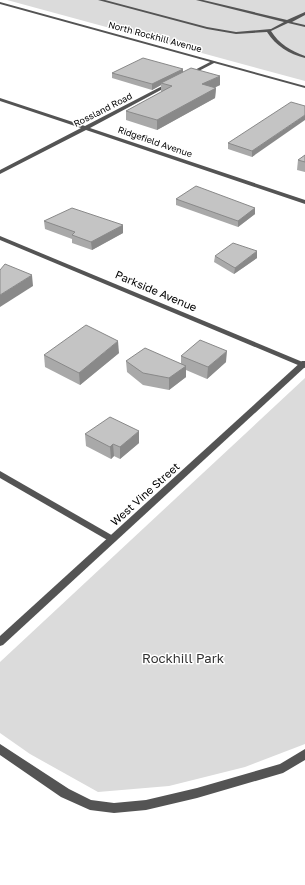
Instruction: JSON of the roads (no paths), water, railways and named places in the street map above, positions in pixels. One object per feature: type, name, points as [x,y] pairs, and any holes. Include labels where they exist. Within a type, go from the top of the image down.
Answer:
[{"type":"street","points":[[100,0],[226,32],[245,33],[269,30],[305,13]]},
{"type":"street","points":[[198,0],[305,26]]},
{"type":"street","name":"North Rockhill Avenue","points":[[1,4],[305,87]]},
{"type":"street","points":[[269,30],[274,40],[282,48],[305,57]]},
{"type":"street","points":[[181,78],[214,62]]},
{"type":"street","name":"Rossland Road","points":[[0,172],[174,82]]},
{"type":"street","name":"Ridgefield Avenue","points":[[0,99],[305,202]]},
{"type":"street","name":"Parkside Avenue","points":[[0,238],[304,365]]},
{"type":"street","name":"West Vine Street","points":[[0,642],[304,365]]},
{"type":"street","points":[[0,474],[112,539]]},
{"type":"street","points":[[0,749],[65,793],[90,804],[114,808],[146,805],[197,793],[283,768],[305,754]]},
{"type":"park label","name":"Rockhill Park","points":[[183,658]]}]
